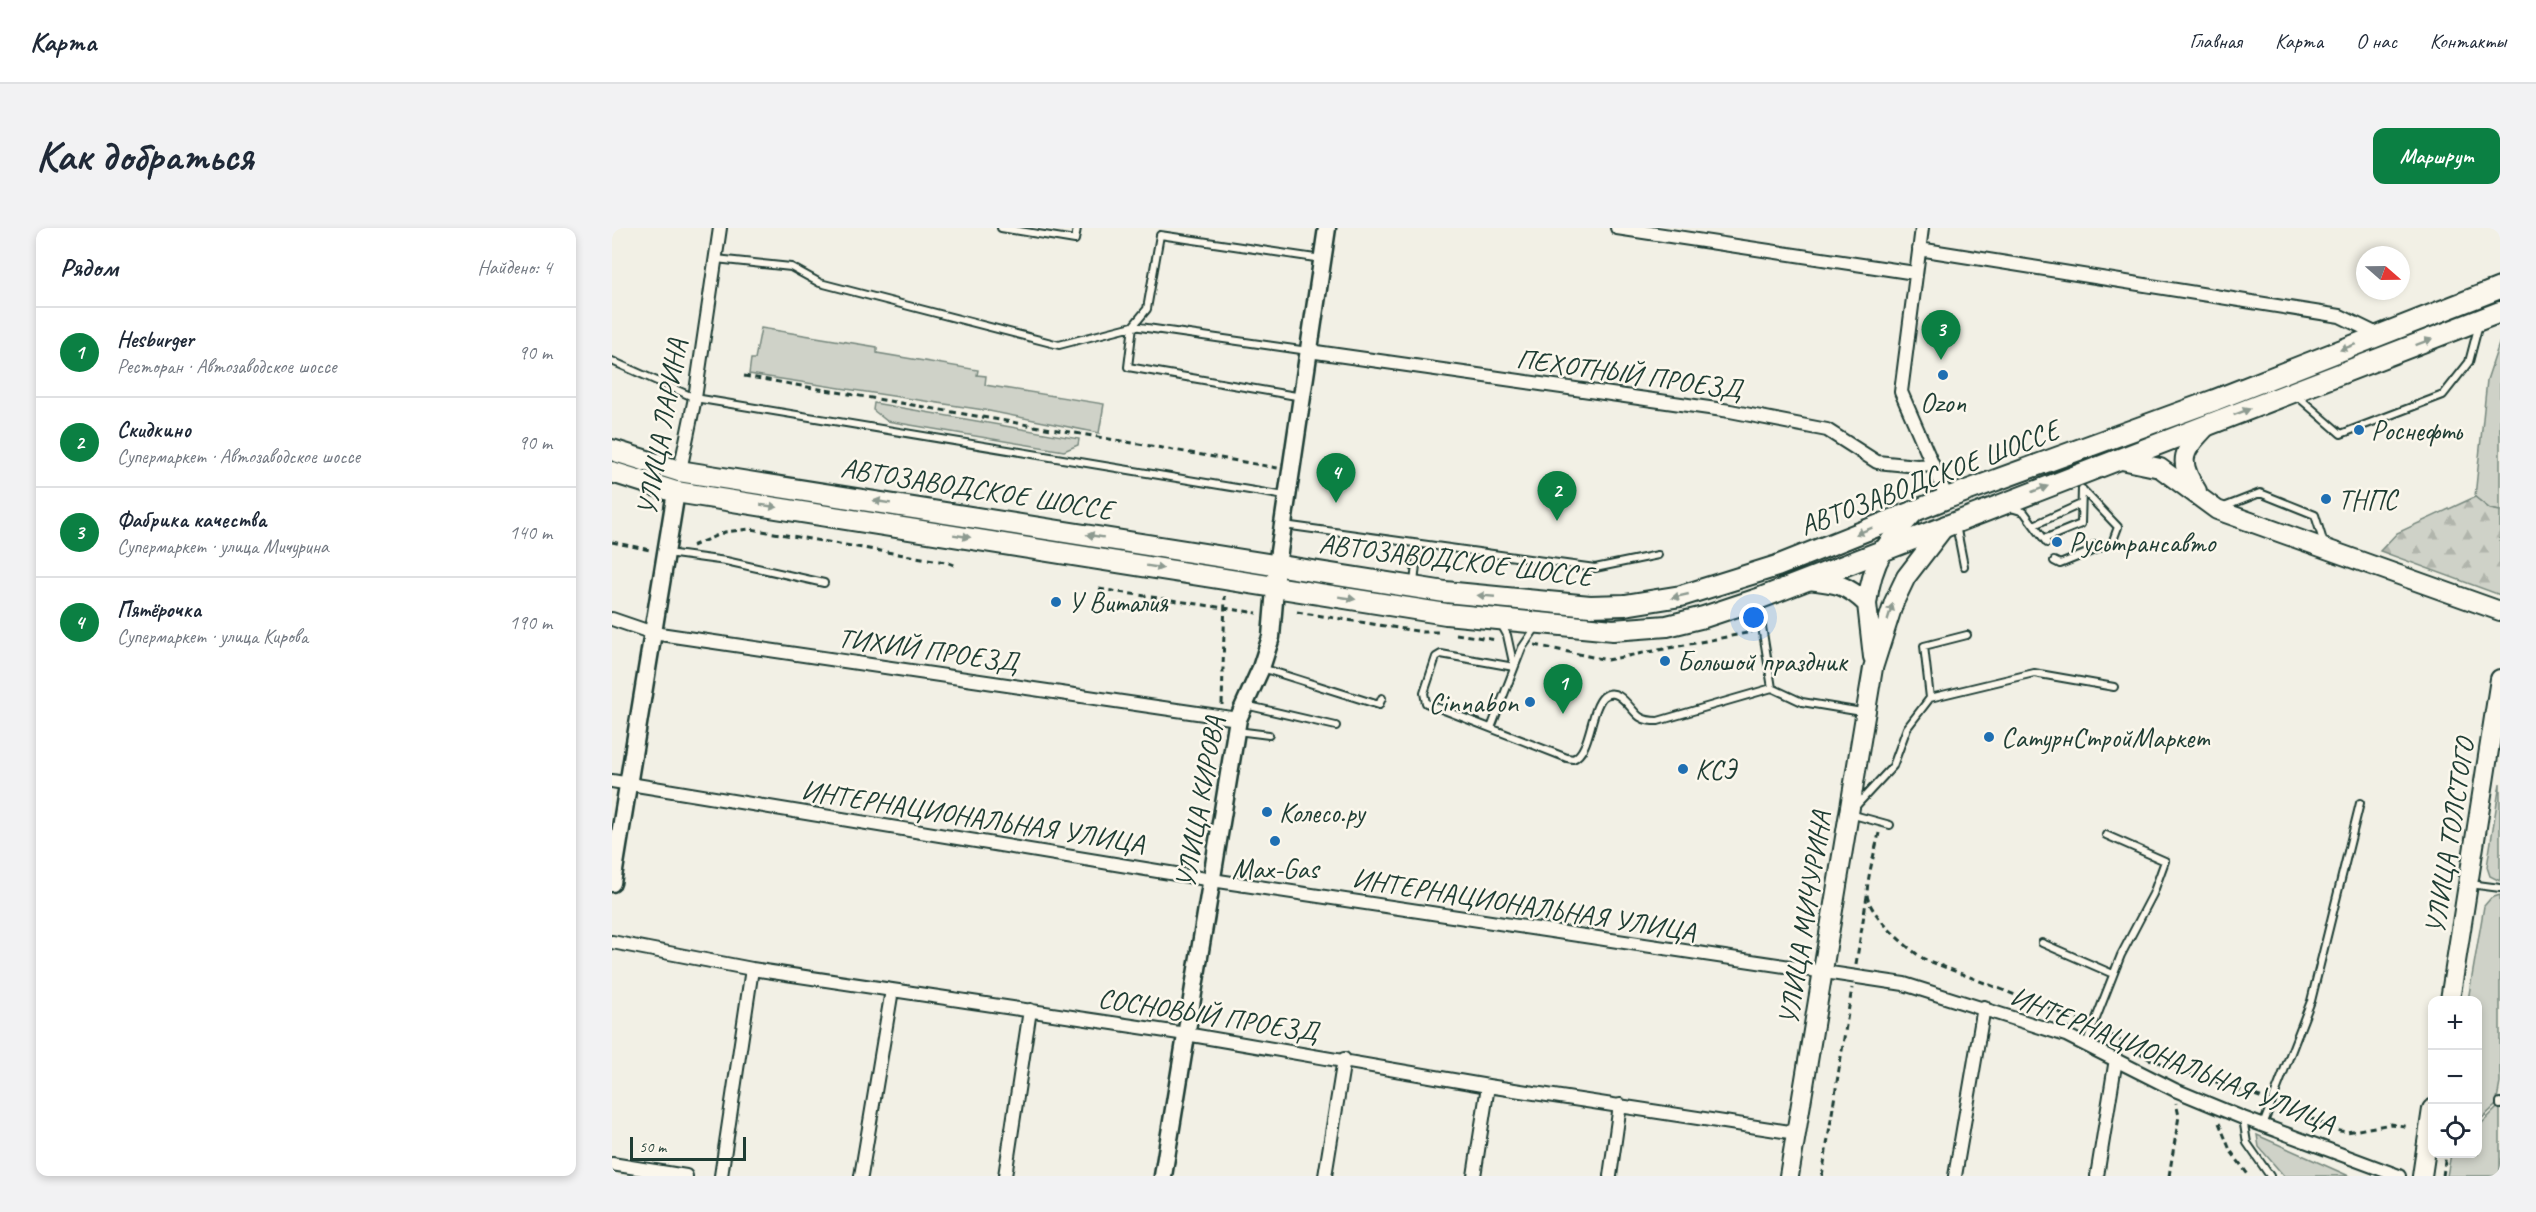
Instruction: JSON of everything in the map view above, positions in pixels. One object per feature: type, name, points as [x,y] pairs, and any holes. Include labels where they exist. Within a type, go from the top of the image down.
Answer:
[{"type":"main road","name":"АВТОЗАВОДСКОЕ ШОССЕ","points":[[612,450],[680,471],[1414,587],[1590,606],[1658,600],[1759,572],[1947,498],[2215,400],[2500,288]]},
{"type":"main road","name":"АВТОЗАВОДСКОЕ ШОССЕ","points":[[612,472],[676,492],[1446,614],[1613,630],[1668,626],[1758,599],[2000,503],[2083,481],[2117,459],[2500,312]]},
{"type":"main road","points":[[2160,468],[2161,443],[2168,429],[2215,400]]},
{"type":"main road","name":"АВТОЗАВОДСКОЕ ШОССЕ","points":[[2208,425],[2189,445],[2185,458],[2185,473],[2210,505]]},
{"type":"main road","points":[[2117,459],[2160,468],[2210,505],[2500,611]]},
{"type":"main road","name":"УЛИЦА МИЧУРИНА","points":[[1873,668],[1867,604],[1872,572],[1883,549],[1918,509]]},
{"type":"main road","name":"УЛИЦА МИЧУРИНА","points":[[1789,1176],[1873,668],[1894,602],[1906,577],[1950,523]]},
{"type":"main road","points":[[1808,580],[1838,583],[1867,604]]},
{"type":"main road","name":"УЛИЦА ТОЛСТОГО","points":[[2452,996],[2495,753],[2500,679]]},
{"type":"main road","points":[[2422,1176],[2428,1139]]},
{"type":"street","name":"УЛИЦА ЛАРИНА","points":[[612,883],[620,782],[652,633],[695,398],[720,228]]},
{"type":"street","name":"УЛИЦА КИРОВА","points":[[1163,1176],[1212,880],[1235,718],[1261,668],[1271,637],[1277,565],[1327,228]]},
{"type":"street","points":[[1617,228],[1915,273]]},
{"type":"street","points":[[1922,228],[1901,392],[1947,498]]},
{"type":"street","points":[[1919,249],[2340,316],[2379,335]]},
{"type":"street","name":"ПЕХОТНЫЙ ПРОЕЗД","points":[[1309,351],[1730,411],[1827,430],[1877,462],[1917,466],[1933,465]]},
{"type":"street","name":"ТИХИЙ ПРОЕЗД","points":[[612,619],[652,633],[1235,718]]},
{"type":"street","name":"ИНТЕРНАЦИОНАЛЬНАЯ УЛИЦА","points":[[620,782],[1212,880],[1904,984],[1984,1007],[2086,1044],[2175,1089],[2242,1118],[2399,1176]]},
{"type":"street","name":"СОСНОВЫЙ ПРОЕЗД","points":[[612,942],[752,969],[1186,1034],[1344,1059],[1488,1086],[1620,1104],[1796,1133]]},
{"type":"street","points":[[721,1176],[752,969]]},
{"type":"street","points":[[861,1176],[892,990]]},
{"type":"street","points":[[1955,1176],[1984,1007]]},
{"type":"street","points":[[1005,1176],[1030,1010]]},
{"type":"street","points":[[1325,1176],[1344,1059]]},
{"type":"street","points":[[2097,1176],[2116,1059]]},
{"type":"street","points":[[1474,1176],[1488,1086]]},
{"type":"street","points":[[1610,1176],[1620,1104]]},
{"type":"street","points":[[612,1164],[686,1176]]},
{"type":"lane","points":[[1001,228],[1076,240],[1077,228]]},
{"type":"lane","points":[[1302,397],[1128,367],[1133,326],[1147,309],[1160,235],[1323,259]]},
{"type":"lane","points":[[716,259],[791,267],[820,283],[1059,345],[1133,326],[1309,351]]},
{"type":"lane","points":[[2293,393],[2341,434],[2443,394],[2469,362],[2480,320]]},
{"type":"lane","points":[[612,361],[695,398],[1287,496]]},
{"type":"lane","points":[[2000,503],[2024,512],[2046,541],[2076,528],[2083,481]]},
{"type":"lane","points":[[2054,561],[2060,564],[2086,551],[2112,543],[2118,527],[2083,481]]},
{"type":"lane","points":[[2210,505],[2260,493],[2315,515],[2325,548]]},
{"type":"lane","points":[[2034,525],[2081,504]]},
{"type":"lane","points":[[1950,523],[1964,566]]},
{"type":"lane","points":[[1283,525],[1595,568],[1658,555]]},
{"type":"lane","points":[[1414,587],[1418,544]]},
{"type":"lane","points":[[667,553],[726,561],[824,583]]},
{"type":"lane","points":[[1758,599],[1772,688]]},
{"type":"lane","points":[[1499,619],[1509,642],[1514,667]]},
{"type":"lane","points":[[1491,728],[1514,667],[1525,643],[1539,623]]},
{"type":"lane","points":[[1930,698],[1924,646],[1967,635]]},
{"type":"lane","points":[[1514,667],[1445,653],[1436,657],[1424,693],[1426,703],[1573,759],[1581,753],[1601,701],[1613,694],[1625,700],[1640,717],[1647,721],[1658,721],[1772,688],[1802,702],[1866,713]]},
{"type":"lane","points":[[1261,668],[1379,705],[1382,698]]},
{"type":"lane","points":[[1890,825],[1849,814],[1893,766],[1907,728],[1930,698],[2034,673],[2114,687]]},
{"type":"lane","points":[[1235,718],[1336,726]]},
{"type":"lane","points":[[1235,718],[1269,735]]},
{"type":"lane","points":[[2263,1125],[2311,1001],[2360,803]]},
{"type":"lane","points":[[2086,1044],[2121,955],[2153,894],[2165,861],[2106,835]]},
{"type":"lane","points":[[2470,884],[2500,888]]},
{"type":"lane","points":[[2042,943],[2113,974]]},
{"type":"lane","points":[[2242,1118],[2247,1143],[2270,1176]]},
{"type":"path","points":[[744,376],[1291,470]]},
{"type":"path","points":[[688,556],[692,544],[725,532],[750,529],[935,560],[957,566]]},
{"type":"path","points":[[612,542],[667,553]]},
{"type":"path","points":[[1099,589],[1262,614]]},
{"type":"path","points":[[1226,596],[1224,608],[1235,718]]},
{"type":"path","points":[[1297,612],[1422,632],[1444,632]]},
{"type":"path","points":[[1525,643],[1607,660],[1762,630]]},
{"type":"path","points":[[1455,634],[1509,642]]},
{"type":"path","points":[[1822,1176],[1867,895]]},
{"type":"path","points":[[2169,1176],[2179,1116],[2175,1089]]},
{"type":"path","points":[[2176,1103],[2187,1108]]},
{"type":"path","points":[[2219,1122],[2230,1150],[2249,1176]]},
{"type":"path","points":[[2443,1176],[2445,1158]]},
{"type":"green space","points":[[761,328],[877,347],[877,353],[978,370],[977,375],[986,376],[985,385],[1104,404],[1099,433],[984,410],[749,374],[751,359],[755,359]]},
{"type":"green space","points":[[2500,341],[2500,511],[2490,509],[2475,497],[2487,380]]},
{"type":"green space","points":[[874,403],[1079,439],[1078,445],[1064,451],[887,421],[873,410]]},
{"type":"green space","points":[[2475,497],[2490,509],[2500,511],[2500,595],[2380,551],[2397,533]]},
{"type":"green space","points":[[2500,783],[2500,881],[2490,876],[2487,867]]},
{"type":"green space","points":[[2500,895],[2500,1083],[2496,1105],[2482,1118],[2482,996],[2469,996],[2484,906],[2491,898]]},
{"type":"green space","points":[[2497,1108],[2500,1108],[2500,1176],[2447,1176],[2450,1158],[2482,1158],[2482,1123]]},
{"type":"green space","points":[[2257,1135],[2349,1176],[2284,1176],[2259,1147]]},
{"type":"place","name":"Фабрика качества","points":[[1941,360]]},
{"type":"place","name":"Ozon","points":[[1943,375]]},
{"type":"place","name":"Роснефть","points":[[2359,430]]},
{"type":"place","name":"ТНПС","points":[[2326,499]]},
{"type":"place","name":"Пятёрочка","points":[[1336,503]]},
{"type":"place","name":"Скидкино","points":[[1557,521]]},
{"type":"place","name":"Русьтрансавто","points":[[2057,542]]},
{"type":"place","name":"У Виталия","points":[[1056,602]]},
{"type":"place","name":"Большой праздник","points":[[1665,661]]},
{"type":"place","name":"Cinnabon","points":[[1530,702]]},
{"type":"place","name":"Hesburger","points":[[1563,714]]},
{"type":"place","name":"СатурнСтройМаркет","points":[[1989,737]]},
{"type":"place","name":"КСЭ","points":[[1683,769]]},
{"type":"place","name":"Колесо.ру","points":[[1267,812]]},
{"type":"place","name":"Max-Gas","points":[[1275,841]]}]
